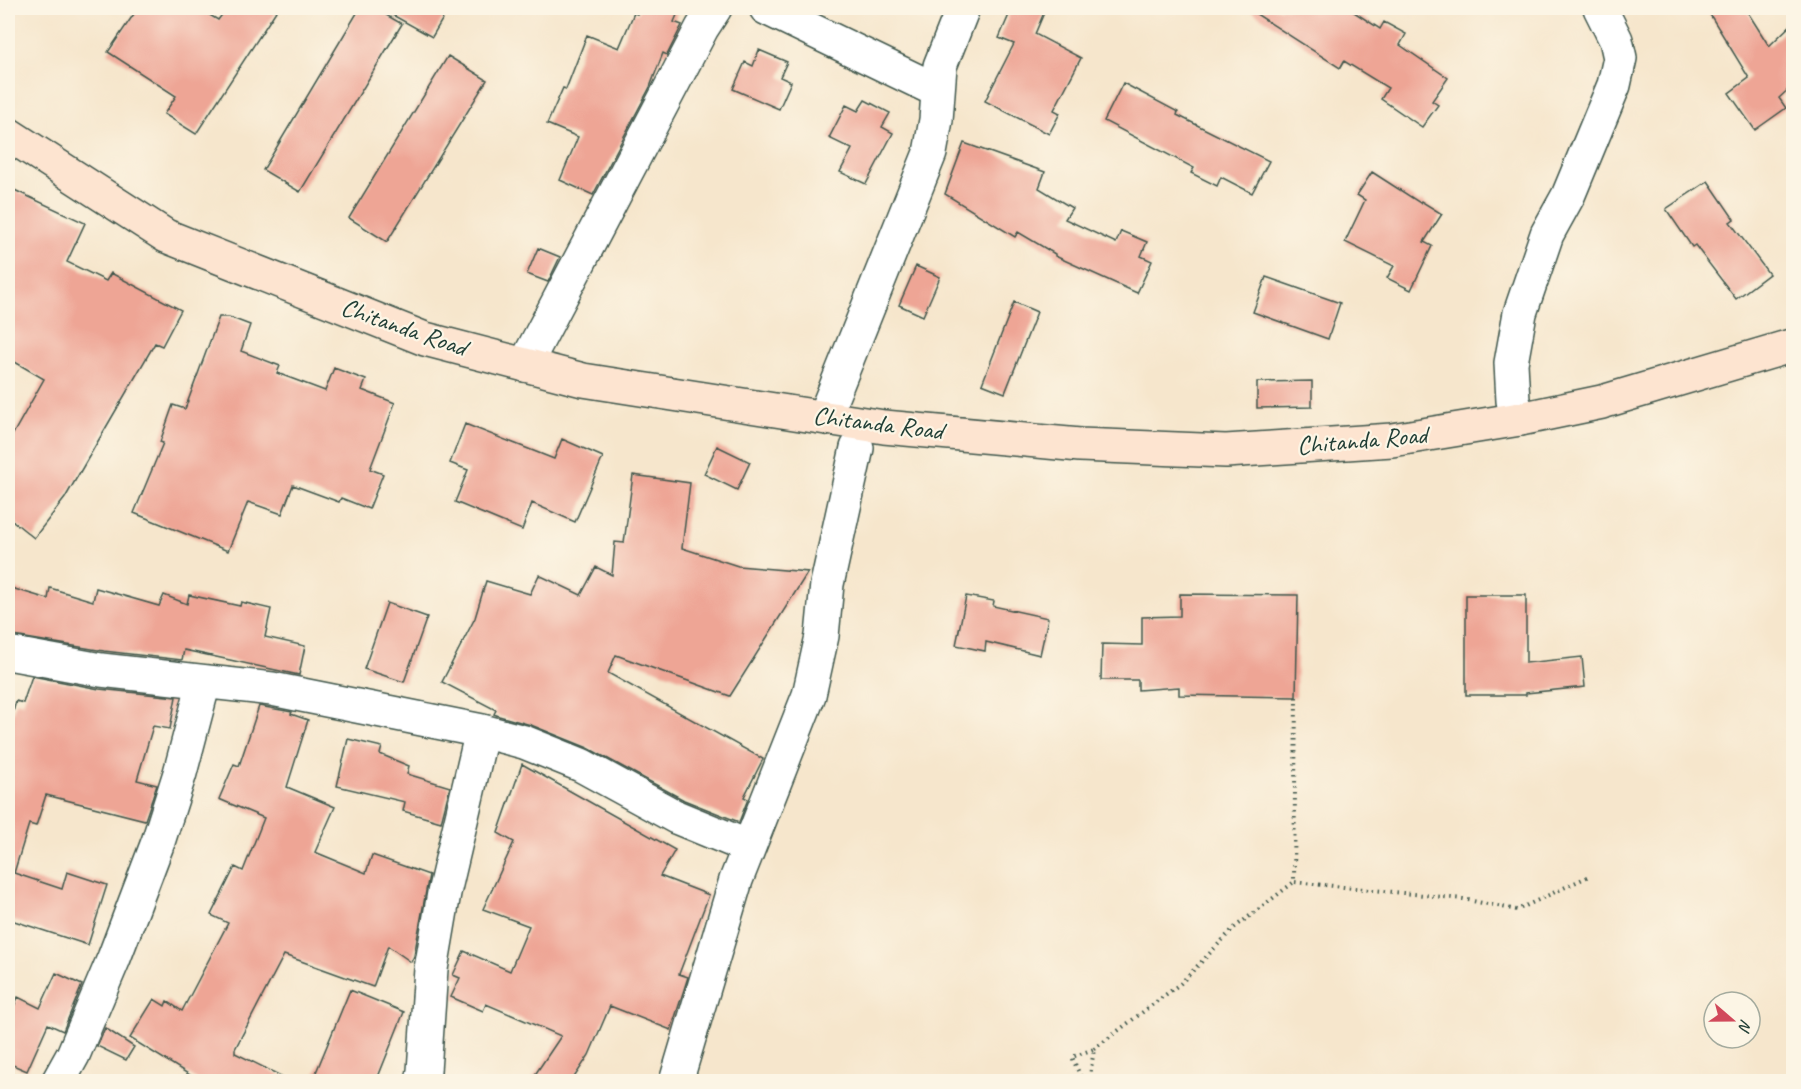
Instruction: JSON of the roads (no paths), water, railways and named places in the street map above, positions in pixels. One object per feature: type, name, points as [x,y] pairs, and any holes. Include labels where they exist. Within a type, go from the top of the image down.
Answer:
[{"type":"street","points":[[525,365],[627,168],[702,28],[716,8]]},
{"type":"street","points":[[766,8],[938,91]]},
{"type":"street","points":[[824,417],[930,153],[936,120],[940,66],[963,8]]},
{"type":"street","points":[[1520,419],[1513,401],[1511,363],[1520,313],[1547,234],[1572,187],[1606,109],[1620,58],[1616,40],[1600,8]]},
{"type":"street","name":"Chitanda Road","points":[[8,134],[166,236],[425,339],[583,380],[884,427],[1080,445],[1226,451],[1392,440],[1520,419],[1602,402],[1794,345]]},
{"type":"street","points":[[676,1082],[736,880],[809,695],[822,636],[827,584],[857,448]]},
{"type":"street","points":[[8,653],[101,670],[272,689],[482,730],[524,742],[581,765],[676,817],[749,848]]},
{"type":"street","points":[[58,1082],[73,1055],[114,958],[158,842],[180,773],[204,682]]},
{"type":"street","points":[[422,1082],[431,969],[444,893],[482,730]]}]
